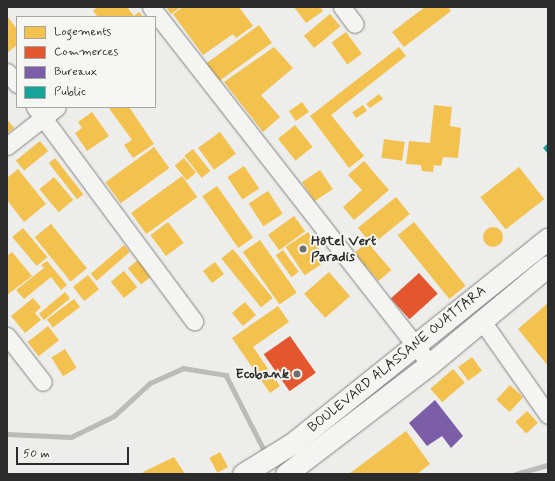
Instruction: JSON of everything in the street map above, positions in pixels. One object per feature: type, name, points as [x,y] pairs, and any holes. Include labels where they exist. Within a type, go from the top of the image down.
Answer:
[{"type":"main road","name":"BOULEVARD ALASSANE OUATTARA","points":[[244,474],[292,443],[413,345],[548,239]]},
{"type":"main road","name":"BOULEVARD ALASSANE OUATTARA","points":[[286,474],[430,364],[548,266]]},
{"type":"street","points":[[342,7],[355,24]]},
{"type":"street","points":[[156,20],[160,30],[413,345],[430,364]]},
{"type":"street","points":[[7,72],[16,83]]},
{"type":"street","points":[[7,146],[39,112],[53,108]]},
{"type":"street","points":[[39,112],[194,321]]},
{"type":"street","points":[[482,321],[548,415]]},
{"type":"street","points":[[7,336],[43,382]]},
{"type":"building: Logements","points":[[97,7],[127,7],[134,16],[97,16],[93,11]]},
{"type":"building: Logements","points":[[166,7],[181,7],[171,14]]},
{"type":"building: Logements","points":[[183,7],[239,7],[253,26],[236,38],[233,34],[203,55],[173,14]]},
{"type":"building: Logements","points":[[294,7],[320,7],[323,11],[306,23]]},
{"type":"building: Logements","points":[[425,7],[448,7],[451,11],[404,47],[392,32]]},
{"type":"building: Logements","points":[[139,12],[142,16],[134,16]]},
{"type":"building: Logements","points":[[330,14],[340,26],[314,48],[304,36]]},
{"type":"building: Logements","points":[[7,16],[16,28],[16,46],[7,53]]},
{"type":"building: Logements","points":[[259,25],[272,43],[219,82],[206,64]]},
{"type":"building: Logements","points":[[346,32],[362,54],[347,64],[331,43]]},
{"type":"building: Logements","points":[[274,47],[293,68],[261,95],[280,117],[263,132],[224,82]]},
{"type":"building: Logements","points":[[399,47],[406,56],[331,115],[364,156],[349,168],[310,116]]},
{"type":"building: Logements","points":[[379,94],[383,99],[370,108],[366,104]]},
{"type":"building: Logements","points":[[302,102],[309,112],[296,121],[289,111]]},
{"type":"building: Logements","points":[[363,105],[367,111],[356,118],[352,112]]},
{"type":"building: Logements","points":[[434,105],[452,107],[450,126],[461,128],[458,158],[443,157],[441,166],[434,165],[433,172],[422,171],[421,165],[406,164],[409,141],[430,143]]},
{"type":"building: Logements","points":[[109,108],[130,108],[154,144],[133,158],[124,145],[132,140]]},
{"type":"building: Logements","points":[[92,112],[109,136],[87,151],[75,133],[82,128],[78,122]]},
{"type":"building: Logements","points":[[7,119],[14,128],[7,134]]},
{"type":"building: Logements","points":[[295,125],[313,147],[296,161],[278,139]]},
{"type":"building: Logements","points":[[220,132],[236,154],[214,170],[198,148]]},
{"type":"building: Logements","points":[[384,139],[405,142],[402,161],[381,158]]},
{"type":"building: Logements","points":[[40,141],[48,151],[24,171],[16,161]]},
{"type":"building: Logements","points":[[154,147],[169,168],[121,203],[105,182]]},
{"type":"building: Logements","points":[[193,149],[210,171],[202,178],[184,156]]},
{"type":"building: Logements","points":[[55,158],[83,194],[77,199],[49,163]]},
{"type":"building: Logements","points":[[184,158],[196,173],[187,180],[175,166]]},
{"type":"building: Logements","points":[[364,161],[389,190],[354,220],[343,207],[362,190],[348,175]]},
{"type":"building: Logements","points":[[244,166],[259,188],[243,200],[227,177]]},
{"type":"building: Logements","points":[[519,167],[544,199],[506,229],[480,197]]},
{"type":"building: Logements","points":[[18,169],[46,204],[24,222],[7,200],[7,178]]},
{"type":"building: Logements","points":[[320,170],[333,189],[315,201],[302,182]]},
{"type":"building: Logements","points":[[182,176],[197,197],[146,234],[131,213]]},
{"type":"building: Logements","points":[[54,177],[73,200],[59,212],[39,189]]},
{"type":"building: Logements","points":[[217,186],[253,238],[238,248],[202,196]]},
{"type":"building: Logements","points":[[268,191],[283,214],[263,226],[249,204]]},
{"type":"building: Logements","points":[[396,197],[410,214],[372,245],[358,228]]},
{"type":"building: Logements","points":[[294,216],[305,231],[279,250],[268,235]]},
{"type":"building: Logements","points":[[168,222],[184,243],[166,256],[150,235]]},
{"type":"building: Logements","points":[[414,222],[466,286],[449,299],[398,235]]},
{"type":"building: Logements","points":[[51,224],[87,268],[71,282],[35,237]]},
{"type":"building: Logements","points":[[493,227],[500,230],[503,237],[500,244],[493,247],[486,244],[483,237],[486,230]]},
{"type":"building: Logements","points":[[23,228],[47,257],[37,266],[12,237]]},
{"type":"building: Logements","points":[[308,232],[327,260],[305,275],[286,247]]},
{"type":"building: Logements","points":[[260,240],[297,292],[280,304],[243,252]]},
{"type":"building: Logements","points":[[367,242],[391,270],[378,281],[354,253]]},
{"type":"building: Logements","points":[[124,245],[130,252],[97,281],[91,274]]},
{"type":"building: Logements","points":[[233,249],[273,298],[261,307],[221,258]]},
{"type":"building: Logements","points":[[283,250],[299,272],[292,277],[276,255]]},
{"type":"building: Logements","points":[[12,252],[32,276],[7,295],[7,256]]},
{"type":"building: Logements","points":[[138,260],[151,276],[141,285],[128,268]]},
{"type":"building: Logements","points":[[47,261],[67,285],[61,290],[51,277],[24,299],[16,290],[44,268],[41,265]]},
{"type":"building: Logements","points":[[215,262],[224,274],[212,283],[203,271]]},
{"type":"building: Logements","points":[[124,271],[137,287],[124,298],[111,282]]},
{"type":"building: Logements","points":[[329,272],[350,296],[325,318],[304,294]]},
{"type":"building: Logements","points":[[88,275],[99,289],[84,301],[73,287]]},
{"type":"building: Logements","points":[[65,292],[70,298],[44,320],[39,314]]},
{"type":"building: Logements","points":[[33,298],[41,307],[35,313],[41,320],[25,333],[11,316]]},
{"type":"building: Logements","points":[[74,299],[80,307],[53,327],[47,319]]},
{"type":"building: Logements","points":[[245,302],[256,315],[243,326],[232,313]]},
{"type":"building: Logements","points":[[548,303],[548,366],[518,329]]},
{"type":"building: Logements","points":[[278,306],[289,322],[253,347],[280,386],[270,393],[232,338]]},
{"type":"building: Logements","points":[[48,326],[59,340],[39,356],[28,342]]},
{"type":"building: Logements","points":[[65,349],[77,368],[63,376],[51,357]]},
{"type":"building: Logements","points":[[472,357],[482,371],[468,381],[458,367]]},
{"type":"building: Logements","points":[[453,369],[465,383],[442,402],[430,389]]},
{"type":"building: Logements","points":[[510,385],[523,397],[510,412],[496,400]]},
{"type":"building: Logements","points":[[527,411],[538,423],[526,434],[515,422]]},
{"type":"building: Logements","points":[[406,431],[430,464],[417,474],[349,474]]},
{"type":"building: Logements","points":[[220,452],[228,467],[217,473],[209,458]]},
{"type":"building: Logements","points":[[174,457],[185,474],[144,474],[143,472]]},
{"type":"building: Commerces","points":[[419,273],[438,294],[409,319],[391,298]]},
{"type":"building: Commerces","points":[[290,336],[316,373],[290,391],[264,354]]},
{"type":"building: Bureaux","points":[[435,400],[463,436],[451,448],[442,436],[427,446],[409,423]]},
{"type":"building: Public","points":[[548,143],[548,154],[543,148]]},
{"type":"waterway","points":[[7,434],[71,437],[114,416],[150,383],[183,368],[226,375],[266,454]]},
{"type":"waterway","points":[[516,474],[548,465]]},
{"type":"place","name":"Hôtel Vert Paradis","points":[[303,249]]},
{"type":"place","name":"Ecobank","points":[[297,374]]}]
